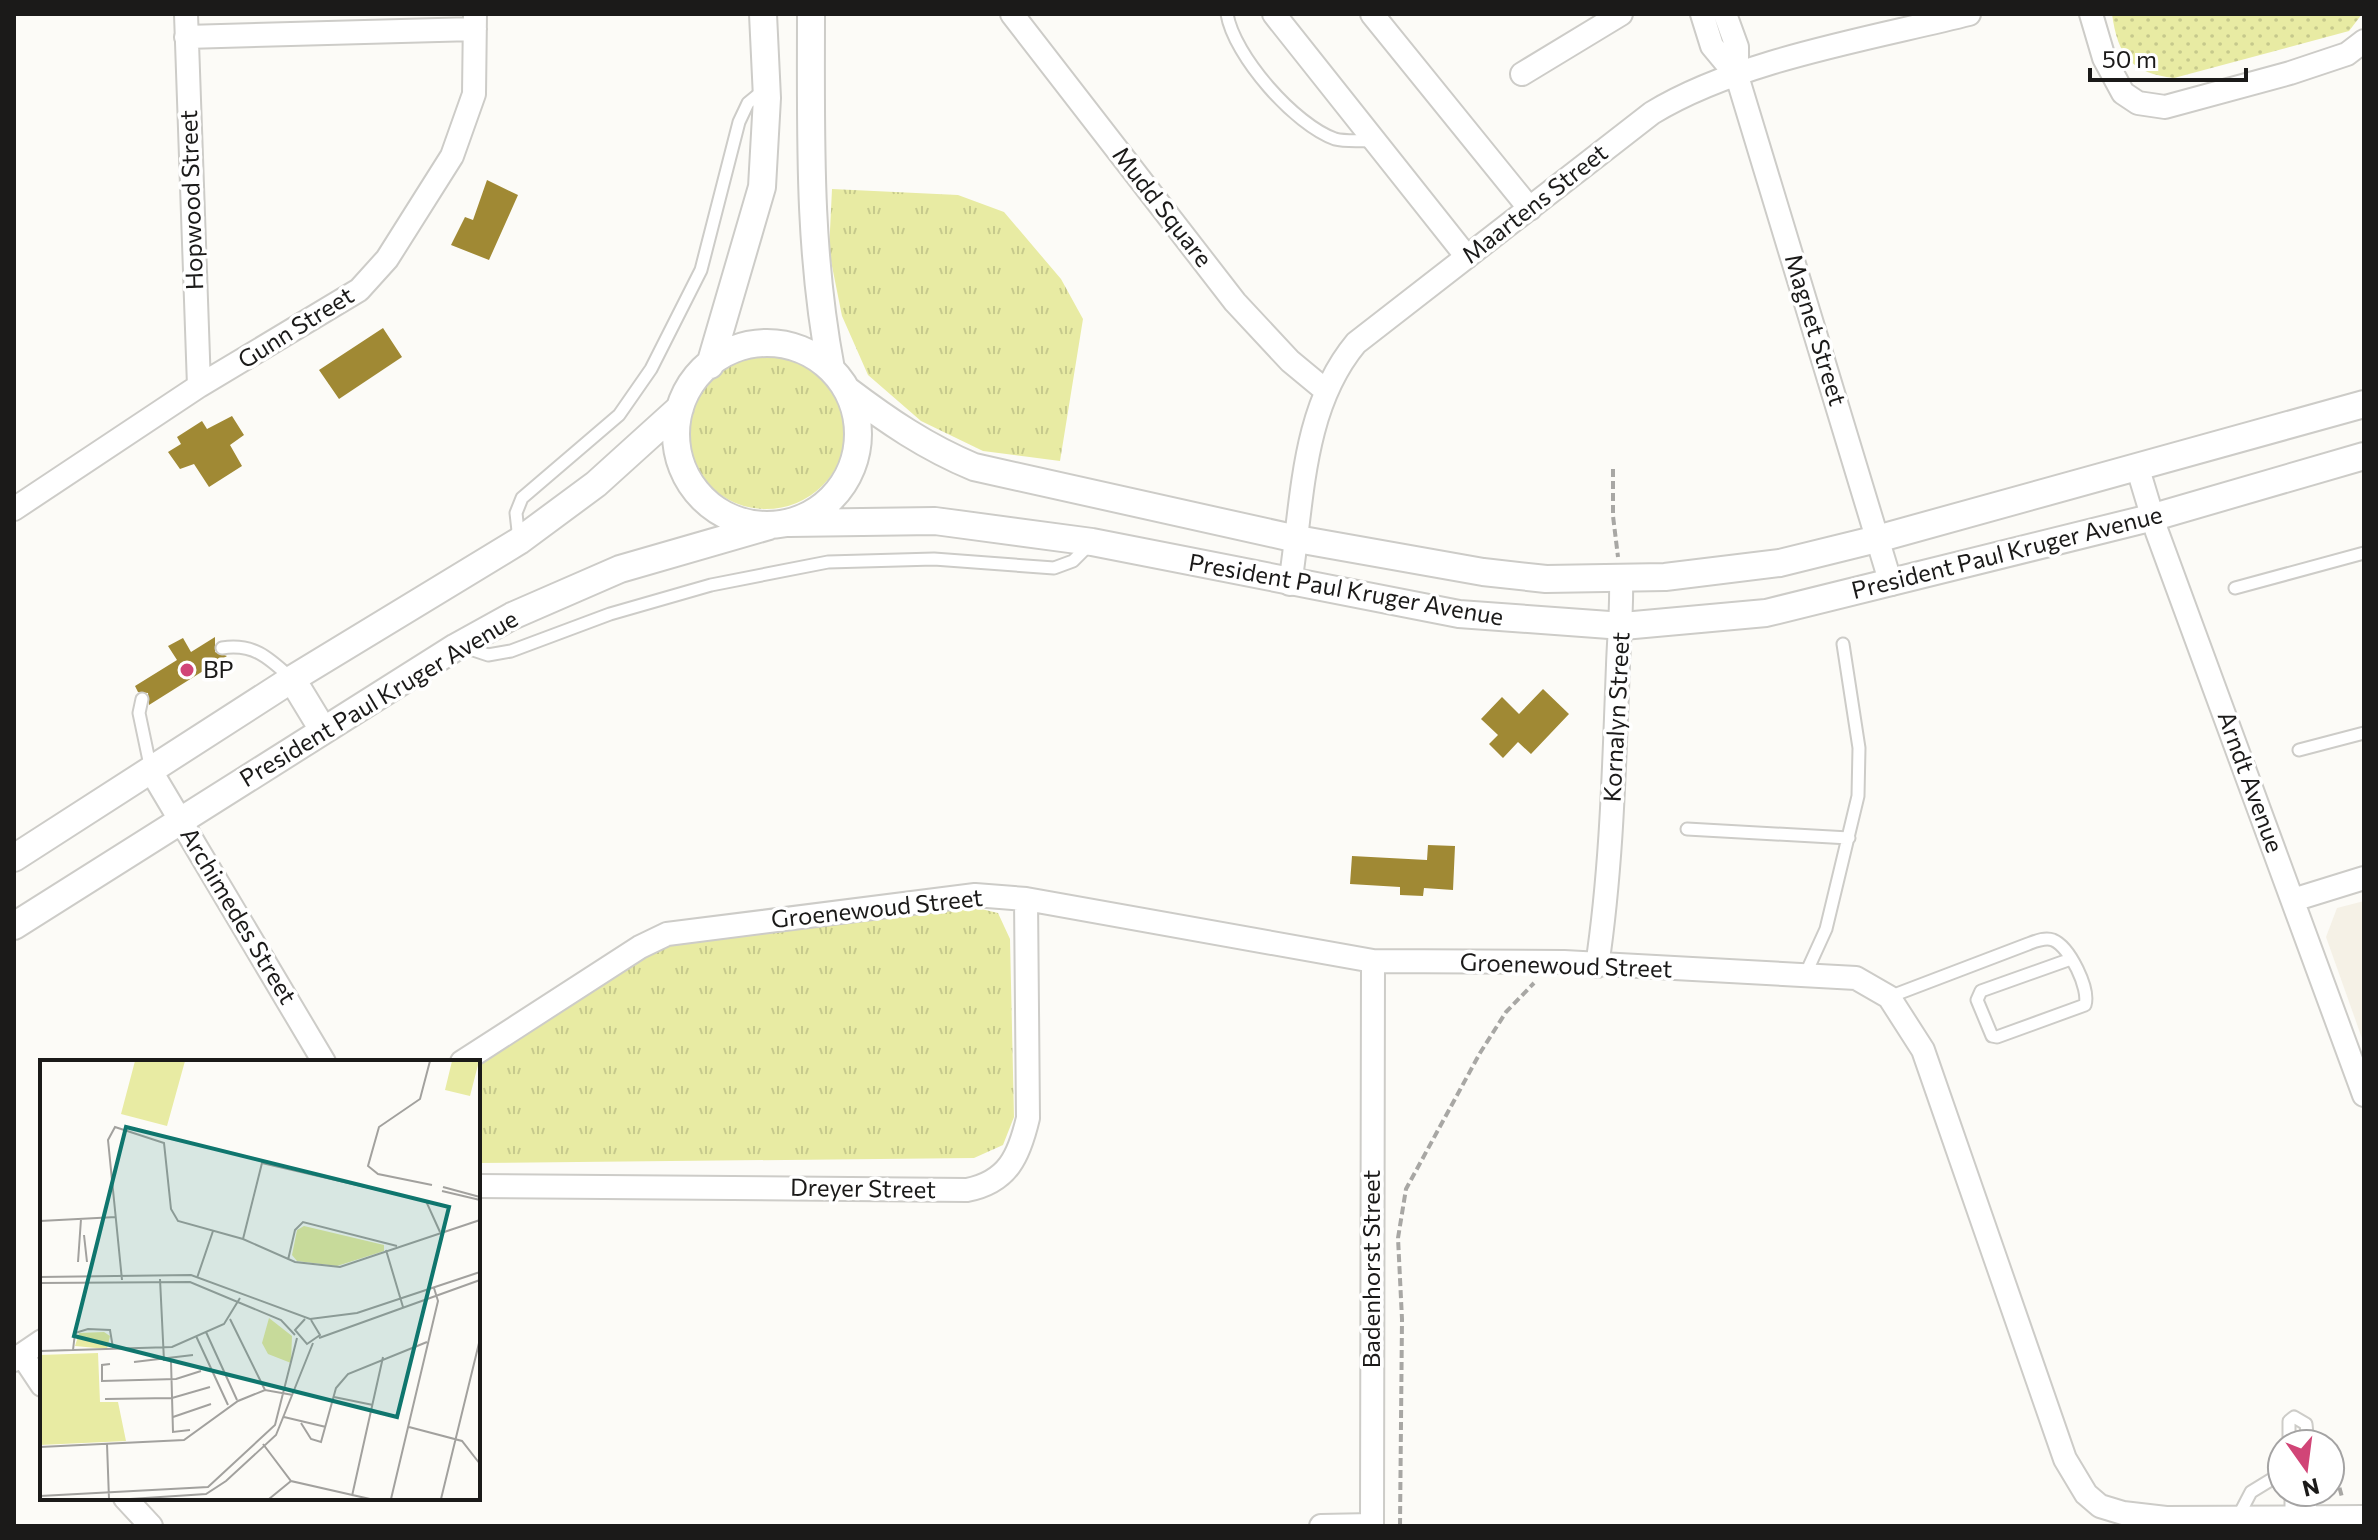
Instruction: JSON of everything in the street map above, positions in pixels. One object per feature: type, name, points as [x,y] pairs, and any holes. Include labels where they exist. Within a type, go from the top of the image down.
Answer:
[{"type":"street","name":"Hopwood Street","points":[[186,14],[199,386]]},
{"type":"street","points":[[710,365],[762,187],[767,87],[763,14]]},
{"type":"street","points":[[811,14],[809,128],[813,257],[839,379],[858,421],[856,454],[843,485],[820,509],[779,524],[741,522],[694,490],[680,464],[676,436],[680,408],[697,376],[719,357],[747,345],[777,344],[806,352],[839,379]]},
{"type":"street","name":"Mudd Square","points":[[1012,14],[1235,302],[1290,361],[1325,390]]},
{"type":"street","points":[[1274,14],[1467,257]]},
{"type":"street","points":[[1372,14],[1530,209]]},
{"type":"street","points":[[1522,74],[1621,14]]},
{"type":"street","points":[[1702,14],[1712,46],[1737,76]]},
{"type":"street","points":[[1725,14],[1737,47],[1737,76]]},
{"type":"street","name":"Maartens Street","points":[[1290,584],[1316,413],[1325,390],[1356,343],[1652,113],[1697,89],[1737,76],[1798,57],[1969,14]]},
{"type":"street","points":[[2091,14],[2104,58],[2123,93],[2138,103],[2165,107],[2290,73],[2347,54],[2364,41]]},
{"type":"street","points":[[186,37],[475,22]]},
{"type":"street","name":"Gunn Street","points":[[14,509],[199,386],[359,290],[387,259],[452,156],[474,94],[475,22]]},
{"type":"street","name":"Magnet Street","points":[[1737,76],[1891,584]]},
{"type":"street","name":"President Paul Kruger Avenue","points":[[839,379],[899,430],[935,451],[974,467],[1297,539],[1483,572],[1546,579],[1621,579],[1722,572],[1780,563],[2138,469],[2364,404]]},
{"type":"street","points":[[14,858],[292,679],[519,541],[596,484],[680,408]]},
{"type":"street","name":"President Paul Kruger Avenue","points":[[14,926],[456,647],[512,616],[620,569],[779,524],[935,521],[1092,542],[1290,584],[1459,614],[1623,626],[1766,613],[2154,517],[2364,456]]},
{"type":"street","name":"Arndt Avenue","points":[[2138,469],[2364,1095]]},
{"type":"street","name":"Kornalyn Street","points":[[1597,966],[1617,755],[1618,662],[1623,626],[1621,579]]},
{"type":"street","points":[[292,679],[323,730]]},
{"type":"street","name":"Archimedes Street","points":[[151,771],[323,1060]]},
{"type":"street","points":[[2293,900],[2364,878]]},
{"type":"street","name":"Groenewoud Street","points":[[465,1060],[640,947],[667,934],[956,895],[1026,899],[1373,961],[1552,964],[1806,973],[1856,978],[1889,997],[1923,1050],[2074,1478],[2100,1506],[2123,1513],[2166,1518],[2239,1515],[2364,1517]]},
{"type":"street","name":"Dreyer Street","points":[[999,896],[1024,941]]},
{"type":"street","name":"Dreyer Street","points":[[480,1186],[967,1190],[988,1186],[1006,1173],[1021,1148],[1028,1118],[1026,899]]},
{"type":"street","name":"Badenhorst Street","points":[[1321,1526],[1372,1525],[1373,961]]},
{"type":"street","points":[[40,1342],[18,1357],[40,1383]]},
{"type":"street","points":[[127,1500],[151,1526]]},
{"type":"lane","points":[[1227,14],[1229,28],[1241,50],[1278,96],[1310,126],[1337,140],[1375,141]]},
{"type":"lane","points":[[519,541],[516,513],[522,498],[619,415],[678,323],[701,270],[739,122],[748,103],[767,87]]},
{"type":"lane","points":[[456,647],[488,655],[511,651],[610,614],[711,585],[828,562],[934,559],[1054,568],[1073,561],[1092,542]]},
{"type":"lane","points":[[2235,588],[2364,553]]},
{"type":"lane","points":[[1806,973],[1826,929],[1858,796],[1859,748],[1843,644]]},
{"type":"lane","points":[[222,648],[240,645],[261,651],[292,679]]},
{"type":"lane","points":[[142,699],[139,713],[151,771]]},
{"type":"lane","points":[[2299,750],[2364,733]]},
{"type":"lane","points":[[1687,829],[1849,838]]},
{"type":"lane","points":[[1889,997],[2048,938],[2058,942],[2071,959],[2087,996],[2085,1005],[1992,1036],[1977,1000],[1981,991],[2071,959]]},
{"type":"lane","points":[[2289,1428],[2289,1421],[2294,1417],[2306,1424],[2306,1428]]},
{"type":"lane","points":[[2239,1515],[2251,1492],[2266,1483]]},
{"type":"lane","points":[[2297,1508],[2301,1517]]},
{"type":"lane","points":[[2301,1517],[2304,1508]]},
{"type":"path","points":[[1613,469],[1613,516],[1621,579]]},
{"type":"path","points":[[1400,1526],[1402,1319],[1398,1238],[1406,1189],[1506,1012],[1552,964]]},
{"type":"shaded area","points":[[2364,901],[2364,1044],[2326,937],[2337,908]]},
{"type":"green space","points":[[2112,14],[2362,14],[2349,31],[2174,78],[2147,72],[2130,60],[2118,41]]},
{"type":"green space","points":[[832,189],[958,195],[1004,212],[1061,279],[1083,319],[1060,461],[983,451],[921,421],[868,375],[842,316],[829,251]]},
{"type":"green space","points":[[766,349],[797,355],[823,372],[840,398],[846,429],[840,460],[823,486],[797,503],[766,509],[735,503],[709,486],[692,460],[686,429],[692,398],[709,372],[735,355]]},
{"type":"green space","points":[[964,905],[998,913],[1010,939],[1014,1117],[1003,1145],[974,1158],[480,1163],[480,1061],[674,938]]},
{"type":"building","points":[[487,180],[518,195],[489,260],[451,245],[465,217],[473,220]]},
{"type":"building","points":[[383,328],[402,357],[339,399],[319,370]]},
{"type":"building","points":[[232,416],[244,435],[230,445],[242,466],[209,487],[194,464],[180,469],[168,452],[181,444],[177,437],[202,421],[207,429]]},
{"type":"building","points":[[215,637],[215,652],[227,656],[149,705],[148,693],[138,692],[135,686],[177,660],[168,646],[183,638],[191,652]]},
{"type":"building","points":[[1543,689],[1569,714],[1531,754],[1518,742],[1503,758],[1489,744],[1498,735],[1481,719],[1502,697],[1519,714]]},
{"type":"building","points":[[1428,845],[1455,846],[1453,890],[1424,888],[1423,896],[1400,895],[1400,887],[1350,884],[1352,856],[1427,860]]},
{"type":"place","name":"BP","points":[[187,670]]}]
